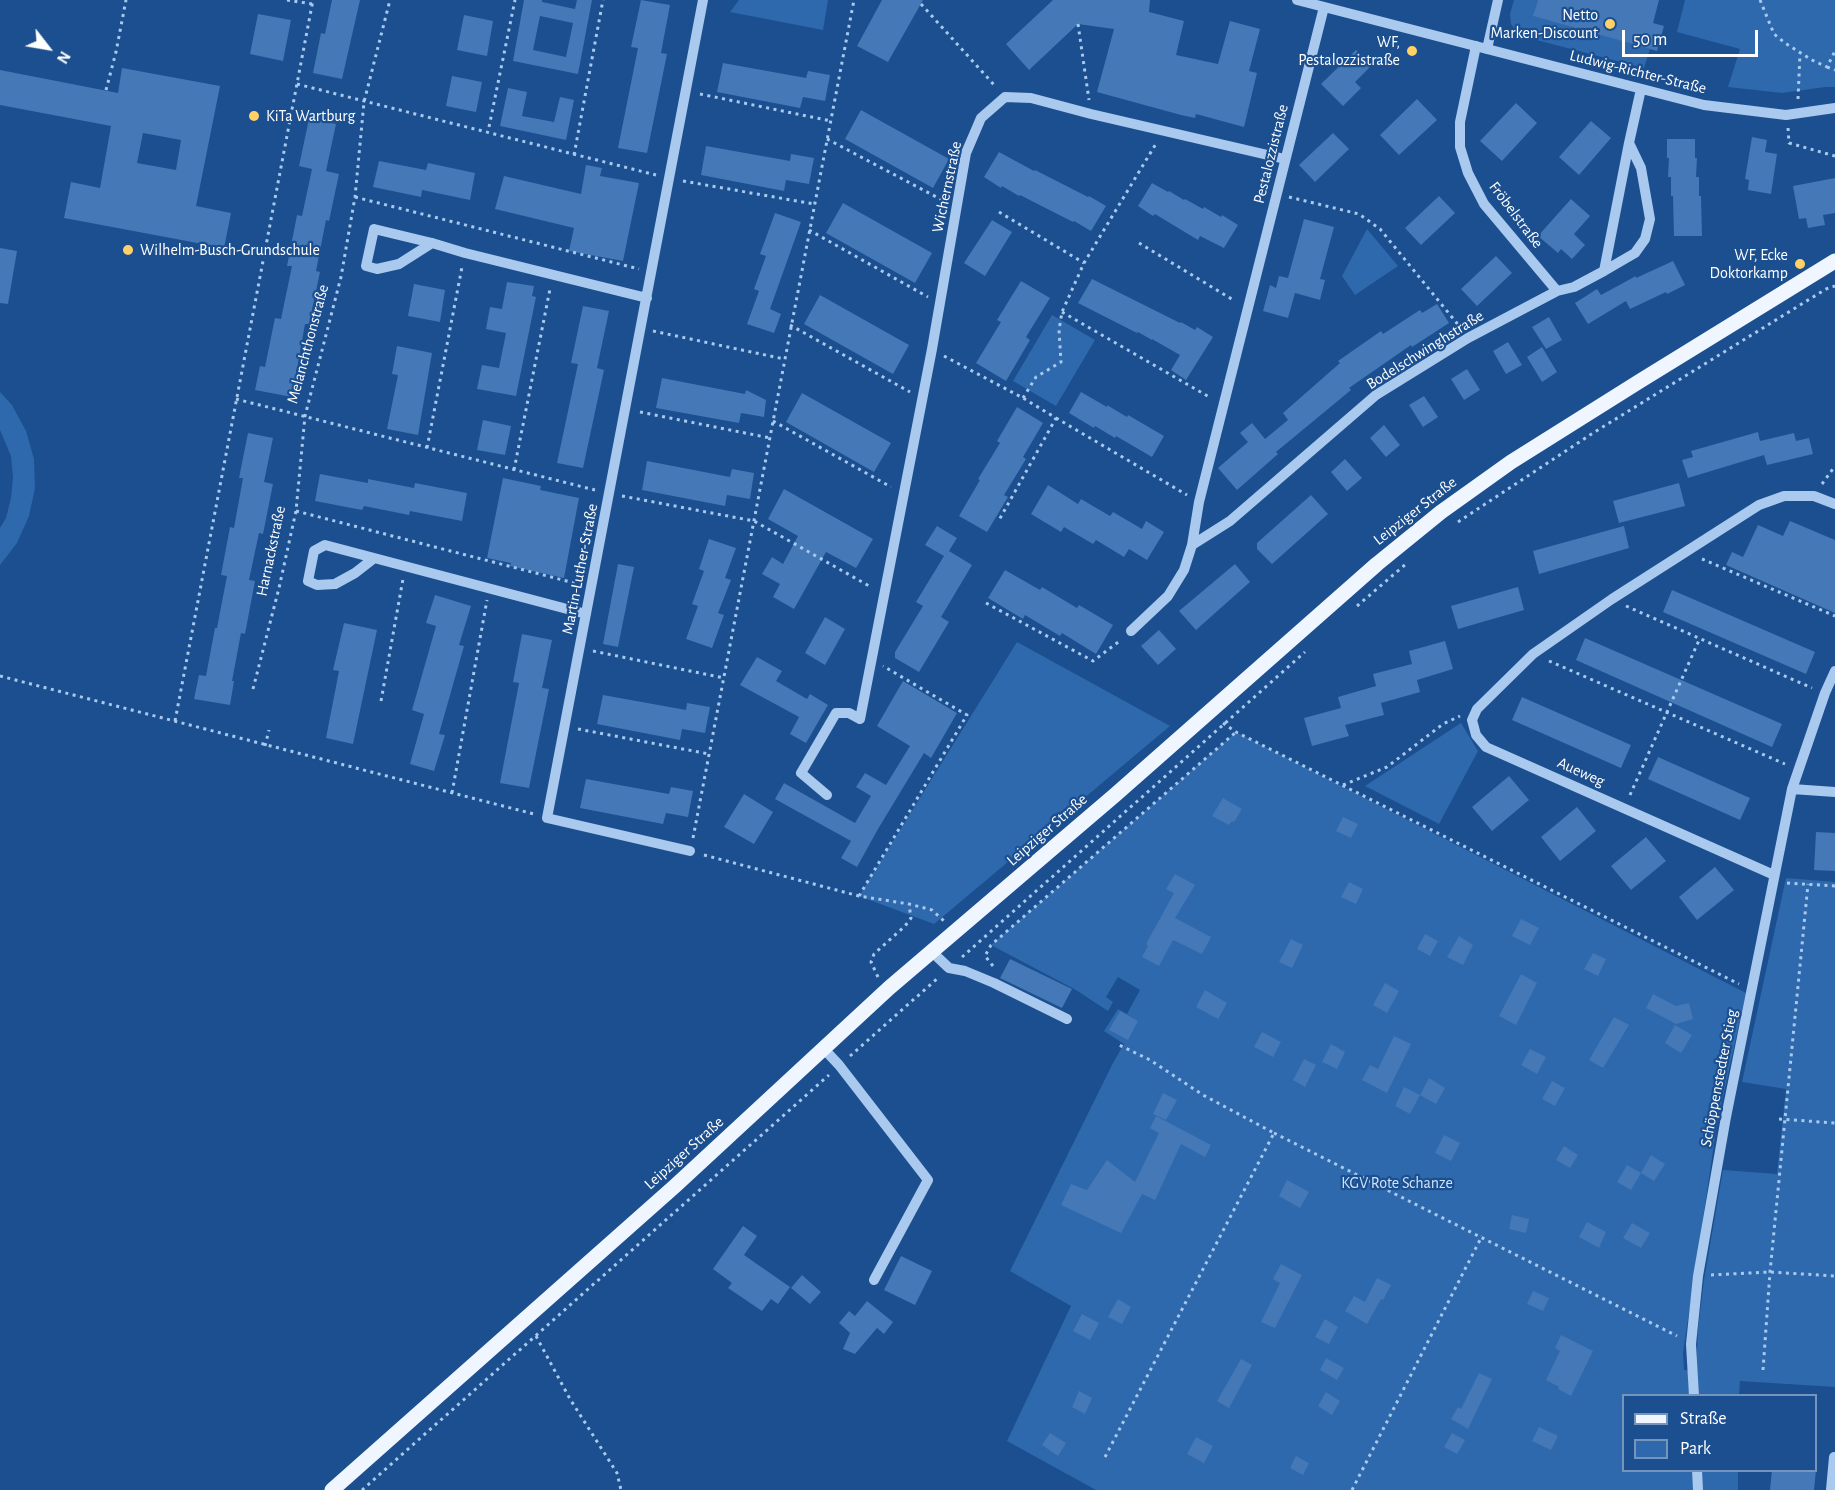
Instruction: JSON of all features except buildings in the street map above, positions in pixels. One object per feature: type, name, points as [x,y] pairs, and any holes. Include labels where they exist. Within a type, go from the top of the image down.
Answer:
[{"type":"main road","name":"Leipziger Straße","points":[[332,1490],[675,1186],[889,988],[1114,795],[1377,564],[1440,512],[1511,462],[1835,261]]},
{"type":"street","name":"Martin-Luther-Straße","points":[[548,818],[703,0]]},
{"type":"street","name":"Ludwig-Richter-Straße","points":[[1297,0],[1714,107],[1786,115],[1835,108]]},
{"type":"street","name":"Fröbelstraße","points":[[1498,0],[1460,122],[1460,147],[1468,173],[1484,204],[1557,291]]},
{"type":"street","name":"Pestalozzistraße","points":[[1131,631],[1168,596],[1184,570],[1192,545],[1199,502],[1324,7]]},
{"type":"street","points":[[1604,271],[1641,89]]},
{"type":"street","points":[[1005,97],[1032,98],[1285,159]]},
{"type":"street","name":"Wichernstraße","points":[[827,795],[801,774],[836,713],[849,713],[860,719],[932,349],[966,153],[981,118],[1005,97]]},
{"type":"street","name":"Bodelschwinghstraße","points":[[1192,545],[1230,521],[1376,395],[1468,338],[1557,291],[1574,287],[1635,253],[1645,239],[1650,219],[1641,168],[1629,143]]},
{"type":"street","points":[[432,243],[399,264],[377,269],[366,266],[374,229],[432,243],[552,275],[647,298]]},
{"type":"street","points":[[1477,709],[1533,654],[1612,599],[1760,505],[1784,495],[1814,496],[1835,504]]},
{"type":"street","points":[[373,559],[355,573],[335,584],[317,585],[308,581],[314,551],[326,546],[586,614]]},
{"type":"street","name":"Schöppenstedter Stieg","points":[[1694,1394],[1691,1344],[1698,1276],[1726,1117],[1792,789],[1835,670]]},
{"type":"street","name":"Aueweg","points":[[1477,709],[1472,720],[1476,735],[1486,747],[1624,807],[1774,878]]},
{"type":"street","points":[[1792,789],[1835,792]]},
{"type":"street","points":[[548,818],[690,851]]},
{"type":"street","points":[[931,951],[949,968],[965,971],[994,983],[1067,1019]]},
{"type":"street","points":[[824,1050],[839,1065],[928,1180],[874,1280]]},
{"type":"street","points":[[1831,1490],[1834,1457]]},
{"type":"street","points":[[1697,1472],[1698,1490]]},
{"type":"path","points":[[106,90],[126,0]]},
{"type":"path","points":[[175,721],[313,2],[287,0]]},
{"type":"path","name":"Melanchthonstraße","points":[[305,416],[341,277],[356,197],[364,102],[390,0]]},
{"type":"path","points":[[489,127],[515,0]]},
{"type":"path","points":[[574,155],[603,0]]},
{"type":"path","points":[[854,0],[690,851],[859,896],[932,910],[956,932]]},
{"type":"path","points":[[1760,0],[1774,34],[1800,53],[1835,70]]},
{"type":"path","points":[[921,4],[1005,97]]},
{"type":"path","points":[[1078,24],[1091,114]]},
{"type":"path","points":[[1827,68],[1835,51]]},
{"type":"path","points":[[1798,113],[1800,53]]},
{"type":"path","points":[[297,84],[670,178],[814,204]]},
{"type":"path","points":[[687,91],[831,121]]},
{"type":"path","points":[[390,108],[391,103]]},
{"type":"path","points":[[1786,115],[1789,143],[1835,156]]},
{"type":"path","points":[[1023,398],[1036,377],[1061,362],[1059,330],[1062,312],[1084,264],[1164,130]]},
{"type":"path","points":[[827,139],[957,208]]},
{"type":"path","points":[[1277,194],[1359,214],[1380,229],[1468,338]]},
{"type":"path","points":[[356,197],[652,272]]},
{"type":"path","points":[[999,213],[1084,264]]},
{"type":"path","points":[[809,231],[940,303]]},
{"type":"path","points":[[1139,243],[1247,308]]},
{"type":"path","points":[[427,448],[465,253]]},
{"type":"path","points":[[514,470],[552,275]]},
{"type":"path","points":[[1454,526],[1593,433],[1826,289],[1835,286]]},
{"type":"path","points":[[1062,312],[1223,405]]},
{"type":"path","points":[[790,325],[922,398]]},
{"type":"path","points":[[641,328],[784,359]]},
{"type":"path","points":[[932,349],[1023,398],[1199,502]]},
{"type":"path","points":[[236,399],[609,494]]},
{"type":"path","points":[[626,409],[770,438]]},
{"type":"path","name":"Harnackstraße","points":[[253,689],[296,511],[305,416]]},
{"type":"path","points":[[332,423],[333,418]]},
{"type":"path","points":[[998,522],[1056,418]]},
{"type":"path","points":[[773,421],[903,494]]},
{"type":"path","points":[[1814,496],[1835,466]]},
{"type":"path","name":"Martin-Luther-Straße","points":[[609,494],[754,521],[884,594]]},
{"type":"path","points":[[296,511],[592,588]]},
{"type":"path","points":[[1687,552],[1835,616]]},
{"type":"path","points":[[1352,610],[1413,558]]},
{"type":"path","points":[[381,701],[405,568]]},
{"type":"path","points":[[452,793],[490,589]]},
{"type":"path","points":[[1612,599],[1825,693]]},
{"type":"path","points":[[986,603],[1094,662],[1131,631]]},
{"type":"path","points":[[1624,807],[1700,638]]},
{"type":"path","points":[[362,1490],[1309,648]]},
{"type":"path","name":"Martin-Luther-Straße","points":[[580,649],[724,678]]},
{"type":"path","points":[[1533,654],[1798,770]]},
{"type":"path","points":[[859,896],[967,716],[871,660]]},
{"type":"path","points":[[0,676],[548,818]]},
{"type":"path","points":[[1343,785],[1387,767],[1443,724],[1477,709]]},
{"type":"path","points":[[565,726],[708,753]]},
{"type":"path","points":[[265,746],[269,730]]},
{"type":"path","points":[[994,983],[998,973],[986,956],[991,945],[1236,732],[1751,991]]},
{"type":"path","points":[[1774,878],[1835,886]]},
{"type":"path","points":[[1763,1370],[1770,1272],[1808,884]]},
{"type":"path","points":[[889,988],[877,976],[871,962],[874,954],[911,918],[909,904]]},
{"type":"path","points":[[1117,1044],[1150,1060],[1203,1095],[1274,1133],[1482,1236],[1691,1344]]},
{"type":"path","points":[[1779,1119],[1835,1123]]},
{"type":"path","points":[[1105,1457],[1274,1133]]},
{"type":"path","points":[[1352,1490],[1482,1236]]},
{"type":"path","points":[[1698,1276],[1770,1272],[1835,1276]]},
{"type":"path","points":[[522,1322],[536,1335],[570,1399],[617,1473],[621,1490]]},
{"type":"green space","points":[[739,0],[828,0],[823,30],[730,12]]},
{"type":"green space","points":[[1514,0],[1538,0],[1534,16],[1650,49],[1644,68],[1525,37],[1511,24],[1510,14]]},
{"type":"green space","points":[[1685,0],[1835,0],[1835,87],[1782,93],[1728,87],[1740,49],[1677,32]]},
{"type":"green space","points":[[1367,229],[1398,266],[1355,295],[1342,276]]},
{"type":"green space","points":[[1052,315],[1095,340],[1056,406],[1013,381]]},
{"type":"green space","points":[[0,392],[12,405],[26,431],[34,459],[35,488],[29,516],[17,543],[0,565],[0,528],[6,518],[13,477],[11,456],[0,430]]},
{"type":"green space","points":[[1017,642],[1170,726],[934,924],[859,896]]},
{"type":"green space","points":[[1461,723],[1478,751],[1439,824],[1365,786]]},
{"type":"green space","name":"KGV Rote Schanze","points":[[1236,732],[1746,993],[1717,1124],[1683,1353],[1684,1370],[1696,1371],[1704,1280],[1723,1170],[1777,1174],[1786,1089],[1742,1082],[1786,878],[1835,882],[1835,1387],[1740,1381],[1739,1394],[1622,1394],[1622,1472],[1738,1472],[1738,1490],[1096,1490],[1007,1441],[1071,1306],[1010,1271],[1124,1044],[1104,1031],[1118,1009],[1127,1014],[1140,990],[1118,977],[1106,997],[1113,1002],[1108,1011],[1076,990],[991,945]]},
{"type":"place","name":"Netto Marken-Discount","points":[[1610,24]]},
{"type":"place","name":"WF, Pestalozzistraße","points":[[1412,51]]},
{"type":"place","name":"KiTa Wartburg","points":[[254,116]]},
{"type":"place","name":"Wilhelm-Busch-Grundschule","points":[[128,250]]},
{"type":"place","name":"WF, Ecke Doktorkamp","points":[[1800,264]]}]
